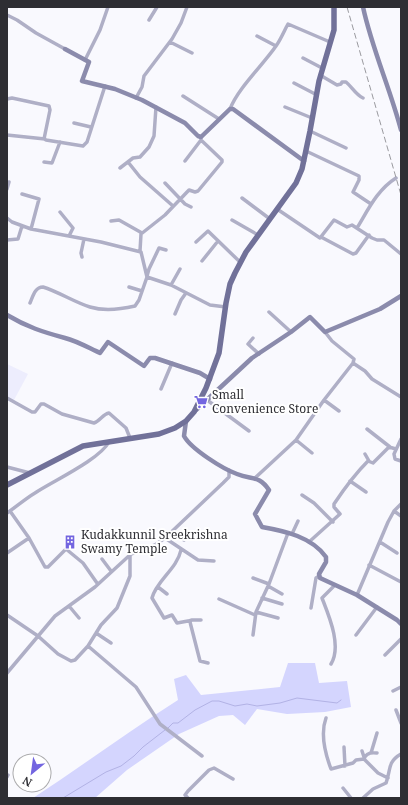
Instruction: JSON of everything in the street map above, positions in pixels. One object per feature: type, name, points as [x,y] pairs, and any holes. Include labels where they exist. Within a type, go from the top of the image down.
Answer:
[{"type":"main road","points":[[194,412],[210,379],[219,353],[230,284],[240,262],[296,183],[304,162],[320,75],[334,30],[334,7]]},
{"type":"main road","points":[[362,7],[368,30],[388,85],[401,129]]},
{"type":"main road","points":[[64,49],[89,62],[82,81],[104,86],[156,107],[185,123],[201,139],[219,119],[233,108],[304,162]]},
{"type":"main road","points":[[7,485],[83,446],[160,434],[175,428],[186,421],[206,400],[252,358],[291,332],[310,317],[325,332],[380,309],[401,296]]},
{"type":"main road","points":[[7,315],[41,332],[66,338],[100,352],[108,342],[144,366],[150,358],[160,359],[210,379]]},
{"type":"main road","points":[[186,421],[184,436],[186,440],[201,453],[229,470],[255,478],[264,483],[270,490],[255,514],[262,527],[290,533],[310,542],[326,557],[326,562],[319,574],[321,579],[357,595],[401,624]]},
{"type":"street","points":[[85,60],[100,30],[108,7]]},
{"type":"street","points":[[150,20],[156,7]]},
{"type":"street","points":[[136,98],[142,87],[144,76],[170,42],[181,23],[187,7]]},
{"type":"street","points":[[7,15],[64,49]]},
{"type":"street","points":[[230,109],[239,94],[276,46],[288,24],[330,42]]},
{"type":"street","points":[[257,36],[276,46]]},
{"type":"street","points":[[170,42],[192,53]]},
{"type":"street","points":[[303,58],[322,68]]},
{"type":"street","points":[[320,75],[338,85],[342,82],[346,82],[356,91],[358,96],[363,98]]},
{"type":"street","points":[[294,83],[317,95]]},
{"type":"street","points":[[7,135],[45,139],[83,146],[87,142],[104,86]]},
{"type":"street","points":[[183,96],[219,119]]},
{"type":"street","points":[[7,99],[12,98],[49,106],[50,110],[45,139]]},
{"type":"street","points":[[285,106],[312,118]]},
{"type":"street","points":[[120,168],[133,158],[140,157],[149,147],[154,136],[156,107]]},
{"type":"street","points":[[74,123],[91,127]]},
{"type":"street","points":[[310,131],[346,148]]},
{"type":"street","points":[[185,161],[201,139],[222,160],[222,162],[198,191],[195,192],[188,190],[165,216],[142,234],[140,251],[142,253],[144,271],[147,277],[171,285],[210,305],[226,307]]},
{"type":"street","points":[[44,162],[52,163],[60,142]]},
{"type":"street","points":[[306,151],[359,176],[359,180],[353,192],[371,204]]},
{"type":"street","points":[[128,162],[140,177],[173,206]]},
{"type":"street","points":[[357,228],[383,187],[396,178]]},
{"type":"street","points":[[7,188],[9,182]]},
{"type":"street","points":[[165,183],[185,204],[191,207]]},
{"type":"street","points":[[22,194],[38,198],[31,229]]},
{"type":"street","points":[[242,198],[270,219]]},
{"type":"street","points":[[277,209],[320,238],[321,237],[353,254],[356,253],[369,235]]},
{"type":"street","points":[[60,212],[73,228],[69,236]]},
{"type":"street","points":[[7,218],[12,222],[31,229],[140,251]]},
{"type":"street","points":[[111,221],[119,220],[142,234]]},
{"type":"street","points":[[232,220],[258,235]]},
{"type":"street","points":[[321,237],[334,220],[347,227],[352,226],[357,228],[377,240],[384,240],[401,254]]},
{"type":"street","points":[[7,240],[18,239],[22,226]]},
{"type":"street","points":[[196,242],[208,231],[240,262]]},
{"type":"street","points":[[82,257],[81,252],[84,239]]},
{"type":"street","points":[[202,261],[218,241]]},
{"type":"street","points":[[30,303],[36,289],[43,287],[51,289],[90,307],[105,309],[135,306],[142,291],[149,269],[159,248],[166,250]]},
{"type":"street","points":[[171,285],[180,269]]},
{"type":"street","points":[[129,287],[142,291]]},
{"type":"street","points":[[175,314],[186,293]]},
{"type":"street","points":[[269,312],[291,332]]},
{"type":"street","points":[[255,478],[296,440],[324,400],[353,363],[354,359],[332,341],[325,332]]},
{"type":"street","points":[[253,338],[248,344],[259,354]]},
{"type":"street","points":[[161,389],[172,363]]},
{"type":"street","points":[[353,363],[365,371],[372,379],[401,397]]},
{"type":"street","points":[[7,398],[34,412],[41,404],[44,404],[62,414],[94,423],[109,413],[126,428],[130,438]]},
{"type":"street","points":[[206,400],[249,431]]},
{"type":"street","points":[[324,400],[338,411]]},
{"type":"street","points":[[366,429],[390,447],[396,449]]},
{"type":"street","points":[[401,439],[394,457],[395,459],[401,461]]},
{"type":"street","points":[[296,440],[312,453]]},
{"type":"street","points":[[97,584],[83,563],[66,549],[48,567],[45,567],[29,538],[9,512],[35,493],[80,466],[106,447],[109,441]]},
{"type":"street","points":[[369,461],[373,463],[390,447]]},
{"type":"street","points":[[365,454],[375,468]]},
{"type":"street","points":[[310,542],[340,514],[334,504],[350,481],[369,461]]},
{"type":"street","points":[[7,467],[31,474]]},
{"type":"street","points":[[7,673],[52,619],[95,587],[130,554],[155,545],[165,538],[229,477],[229,470]]},
{"type":"street","points":[[350,481],[366,492]]},
{"type":"street","points":[[302,495],[314,503],[333,522]]},
{"type":"street","points":[[357,595],[394,511],[401,504]]},
{"type":"street","points":[[394,511],[401,516]]},
{"type":"street","points":[[253,635],[256,614],[262,598],[290,533],[298,521]]},
{"type":"street","points":[[172,532],[184,540]]},
{"type":"street","points":[[7,553],[29,538]]},
{"type":"street","points":[[165,538],[198,560],[214,561]]},
{"type":"street","points":[[380,542],[397,553]]},
{"type":"street","points":[[181,550],[180,555],[171,570],[158,587],[152,598],[163,617],[166,618],[172,615],[177,623],[201,620]]},
{"type":"street","points":[[7,615],[38,636],[58,654],[71,661],[75,660],[88,646],[101,625],[117,608],[130,576],[130,554]]},
{"type":"street","points":[[102,559],[111,571]]},
{"type":"street","points":[[369,566],[401,582]]},
{"type":"street","points":[[311,608],[316,578],[319,576]]},
{"type":"street","points":[[253,578],[282,594]]},
{"type":"street","points":[[331,664],[336,653],[334,632],[322,598],[335,585]]},
{"type":"street","points":[[158,587],[167,594]]},
{"type":"street","points":[[262,598],[282,604]]},
{"type":"street","points":[[219,599],[256,614],[278,618]]},
{"type":"street","points":[[69,606],[79,618]]},
{"type":"street","points":[[356,635],[377,607]]},
{"type":"street","points":[[188,621],[200,661],[208,663]]},
{"type":"street","points":[[96,633],[111,643]]},
{"type":"street","points":[[385,654],[401,639]]},
{"type":"street","points":[[88,646],[136,687],[160,724],[202,756]]},
{"type":"street","points":[[393,691],[401,687]]},
{"type":"street","points":[[396,710],[401,723]]},
{"type":"street","points":[[326,718],[323,729],[324,744],[332,770],[353,763],[371,753],[377,753]]},
{"type":"street","points":[[371,753],[377,733]]},
{"type":"street","points":[[344,747],[344,766]]},
{"type":"street","points":[[362,750],[364,758],[378,773],[388,778]]},
{"type":"street","points":[[362,798],[373,789],[384,785],[388,778],[392,761],[401,754]]},
{"type":"street","points":[[188,798],[185,795],[209,770],[214,768],[233,779]]},
{"type":"street","points":[[343,788],[351,798]]},
{"type":"shaded area","points":[[7,364],[28,374],[14,400],[7,396]]},
{"type":"shaded area","points":[[288,663],[315,663],[319,683],[347,681],[351,707],[325,712],[287,714],[257,709],[245,725],[233,715],[219,716],[179,734],[127,770],[95,798],[33,798],[40,793],[52,793],[52,785],[178,700],[174,679],[186,675],[201,695],[280,687]]},
{"type":"waterway","points":[[168,728],[173,723],[178,723],[195,710],[212,701],[219,701],[235,706],[247,704],[257,706],[280,703],[297,698],[337,703],[341,700]]},
{"type":"waterway","points":[[63,798],[106,772],[121,766],[165,730]]},
{"type":"railway","points":[[347,7],[401,195]]},
{"type":"place","name":"Small Convenience Store","points":[[201,402]]},
{"type":"place","name":"Kudakkunnil Sreekrishna Swamy Temple","points":[[70,542]]}]
